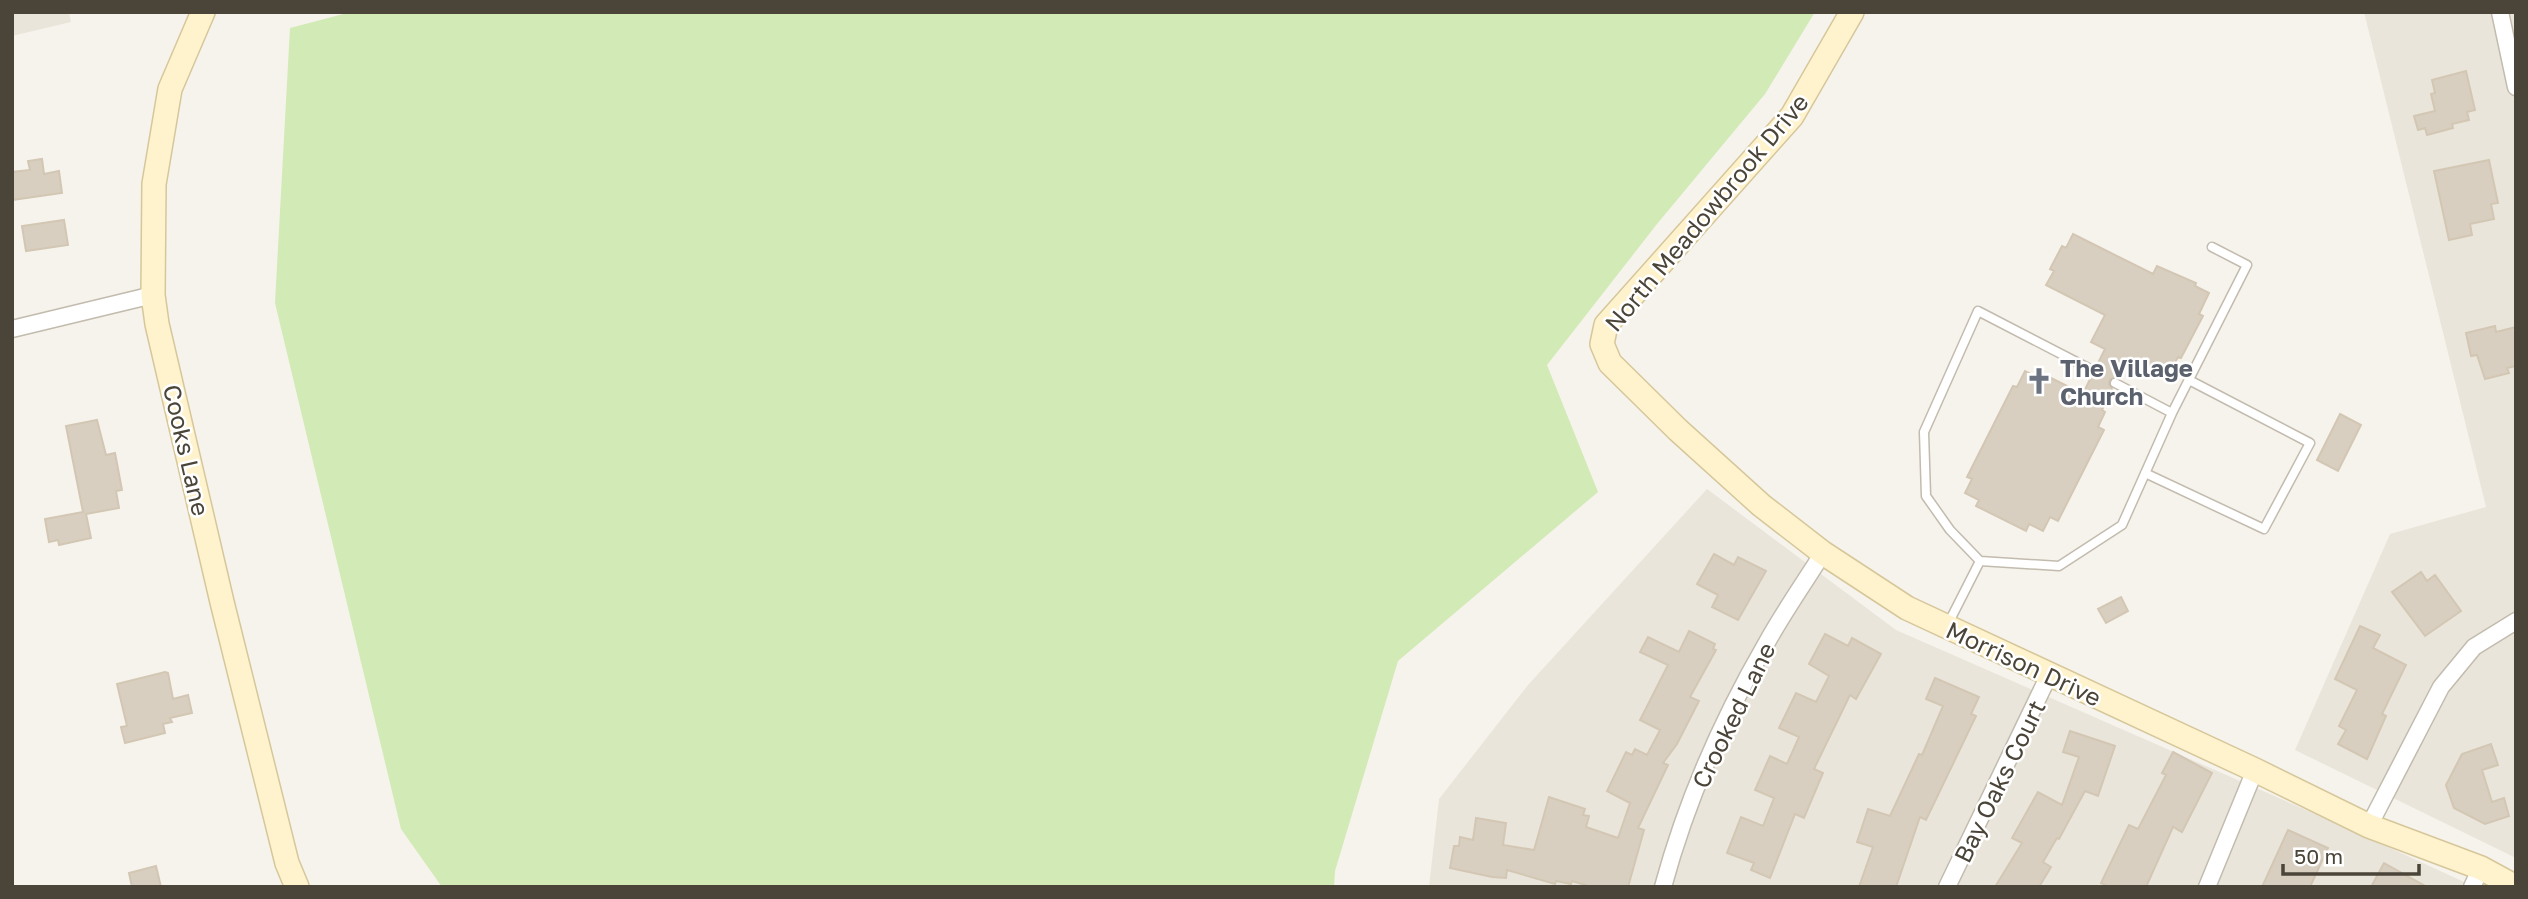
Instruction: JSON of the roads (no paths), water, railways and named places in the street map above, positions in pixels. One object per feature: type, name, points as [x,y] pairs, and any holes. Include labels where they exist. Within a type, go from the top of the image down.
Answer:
[{"type":"street","name":"Cooks Lane","points":[[203,12],[170,89],[154,184],[153,295],[222,602],[287,863],[297,887]]},
{"type":"street","name":"North Meadowbrook Drive","points":[[1602,339],[1606,325],[1792,116],[1852,12]]},
{"type":"street","points":[[2500,12],[2516,87]]},
{"type":"street","points":[[12,329],[153,295]]},
{"type":"street","name":"Morrison Drive","points":[[1602,339],[1611,363],[1668,421],[1761,505],[1823,553],[1907,608],[2255,770],[2476,878],[2515,887]]},
{"type":"street","name":"Crooked Lane","points":[[1663,887],[1678,832],[1733,704],[1766,643],[1823,553]]},
{"type":"street","points":[[2369,826],[2441,687],[2474,647],[2516,621]]},
{"type":"street","name":"Bay Oaks Court","points":[[1947,887],[2049,675]]},
{"type":"street","points":[[2207,887],[2255,770]]},
{"type":"lane","points":[[2094,371],[1978,311],[1924,432],[1926,496],[1950,530],[1980,561],[2059,566],[2122,525],[2172,413],[2248,265],[2212,247]]},
{"type":"lane","points":[[2145,473],[2264,529],[2310,443],[2189,380]]},
{"type":"lane","points":[[2115,383],[2172,413]]},
{"type":"lane","points":[[1947,627],[1980,561]]},
{"type":"place","name":"The Village Church","points":[[2039,381]]}]
